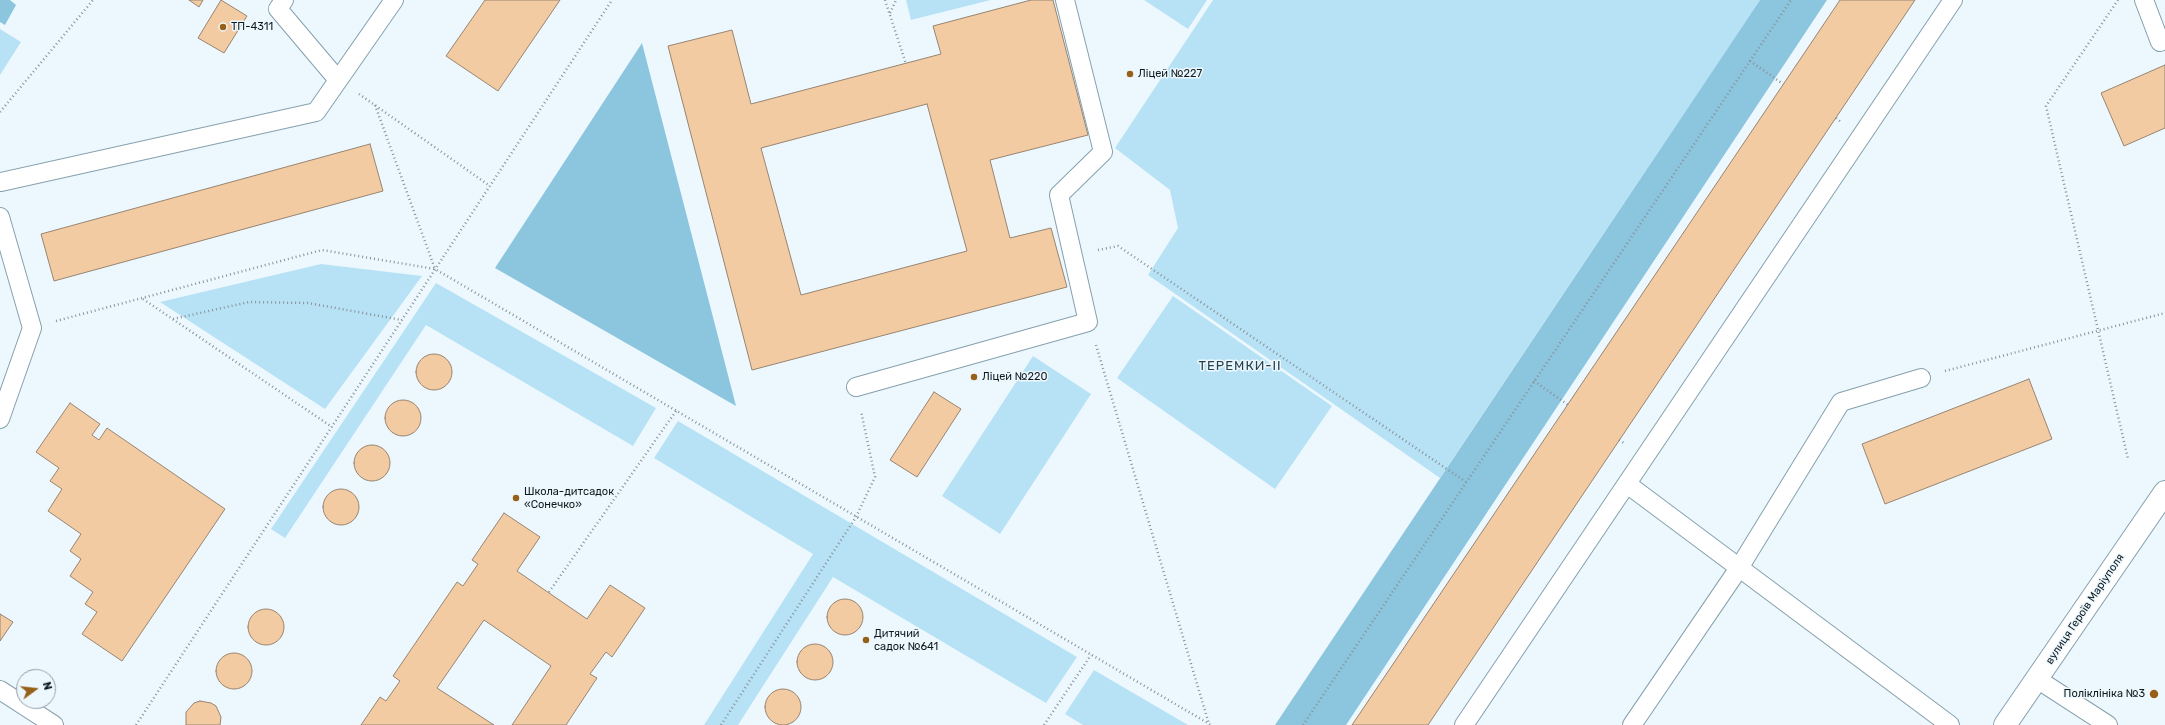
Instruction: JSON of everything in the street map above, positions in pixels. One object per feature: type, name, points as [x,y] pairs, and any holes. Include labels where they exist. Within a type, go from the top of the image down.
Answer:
[{"type":"street","name":"вулиця Героїв Маріуполя","points":[[2005,725],[2165,492]]},
{"type":"lane","points":[[284,0],[278,9],[338,80]]},
{"type":"lane","points":[[0,184],[316,112],[394,0]]},
{"type":"lane","points":[[856,387],[1088,322],[1060,195],[1103,152],[1065,0]]},
{"type":"lane","points":[[1464,725],[1953,0]]},
{"type":"lane","points":[[2144,0],[2160,42]]},
{"type":"lane","points":[[0,217],[32,328],[0,419]]},
{"type":"lane","points":[[1632,725],[1739,568],[1841,402],[1921,378]]},
{"type":"lane","points":[[1627,484],[1950,725]]},
{"type":"lane","points":[[2037,679],[2108,725]]},
{"type":"lane","points":[[0,690],[54,725]]},
{"type":"path","points":[[0,112],[93,0]]},
{"type":"path","points":[[136,725],[612,0]]},
{"type":"path","points":[[885,0],[906,64]]},
{"type":"path","points":[[889,13],[896,0]]},
{"type":"path","points":[[1303,725],[1791,0]]},
{"type":"path","points":[[2118,0],[2046,106],[2097,331],[2128,459]]},
{"type":"path","points":[[1750,61],[1783,84]]},
{"type":"path","points":[[338,80],[490,186]]},
{"type":"path","points":[[374,104],[435,269]]},
{"type":"path","points":[[1073,255],[1118,246],[1466,482]]},
{"type":"path","points":[[32,328],[322,250],[435,269],[1210,725]]},
{"type":"path","points":[[143,298],[332,427]]},
{"type":"path","points":[[173,319],[249,302],[308,303],[402,320]]},
{"type":"path","points":[[1921,378],[2165,312]]},
{"type":"path","points":[[1088,322],[1210,725]]},
{"type":"path","points":[[1534,381],[1568,405]]},
{"type":"path","points":[[721,725],[856,517],[875,477],[856,387]]},
{"type":"path","points":[[549,592],[676,411]]},
{"type":"path","points":[[1044,725],[1091,655]]},
{"type":"shaded area","points":[[0,0],[10,0],[16,5],[5,25],[0,22]]},
{"type":"shaded area","points":[[906,0],[991,0],[911,20]]},
{"type":"shaded area","points":[[1144,0],[1207,0],[1188,29]]},
{"type":"shaded area","points":[[1213,0],[1760,0],[1440,478],[1148,275],[1178,228],[1170,190],[1115,148]]},
{"type":"shaded area","points":[[1760,0],[1827,0],[1346,725],[1275,725]]},
{"type":"shaded area","points":[[0,29],[21,42],[0,75]]},
{"type":"shaded area","points":[[642,43],[736,406],[495,268]]},
{"type":"shaded area","points":[[321,264],[422,276],[325,409],[160,302]]},
{"type":"shaded area","points":[[436,283],[656,408],[633,446],[426,325],[285,538],[271,529]]},
{"type":"shaded area","points":[[1173,296],[1332,406],[1275,489],[1117,378]]},
{"type":"shaded area","points":[[1033,356],[1091,394],[1000,534],[942,496]]},
{"type":"shaded area","points":[[678,421],[1077,657],[1046,703],[833,577],[738,725],[704,725],[813,554],[654,458]]},
{"type":"shaded area","points":[[1094,670],[1188,725],[1083,725],[1065,714]]},
{"type":"building","points":[[189,0],[203,0],[199,7]]},
{"type":"building","name":"ТП-4311","points":[[221,0],[247,16],[224,53],[198,38]]},
{"type":"building","points":[[485,0],[560,0],[498,91],[446,56]]},
{"type":"building","points":[[1031,0],[1053,0],[1088,135],[990,160],[1010,238],[1051,228],[1067,287],[752,370],[668,46],[732,30],[751,104],[941,54],[933,26]],"holes":[[[927,104],[967,251],[801,295],[761,148]]]},
{"type":"building","points":[[1840,0],[1915,0],[1428,725],[1352,725]]},
{"type":"building","points":[[2165,65],[2165,128],[2124,146],[2101,93]]},
{"type":"building","points":[[370,144],[383,191],[54,281],[41,234]]},
{"type":"building","points":[[434,354],[447,359],[452,372],[447,385],[434,390],[421,385],[416,372],[421,359]]},
{"type":"building","points":[[2029,379],[2052,439],[1885,504],[1862,444]]},
{"type":"building","points":[[934,392],[961,409],[917,477],[890,460]]},
{"type":"building","points":[[403,400],[416,405],[421,418],[416,431],[403,436],[390,431],[385,418],[390,405]]},
{"type":"building","points":[[70,403],[100,424],[92,435],[99,440],[107,428],[225,509],[122,661],[82,634],[97,612],[85,604],[93,592],[70,576],[81,559],[70,551],[81,534],[48,511],[62,489],[50,481],[59,468],[36,452]]},
{"type":"building","points":[[372,445],[385,450],[390,463],[385,476],[372,481],[359,476],[354,463],[359,450]]},
{"type":"building","points":[[341,489],[354,494],[359,507],[354,520],[341,525],[328,520],[323,507],[328,494]]},
{"type":"building","points":[[504,513],[540,537],[517,571],[587,619],[610,585],[645,608],[612,657],[606,652],[590,674],[597,678],[566,725],[512,725],[551,666],[484,620],[437,688],[494,725],[361,725],[380,697],[386,701],[400,681],[393,676],[457,582],[463,586],[478,564],[472,560]]},
{"type":"building","points":[[845,599],[858,604],[863,617],[858,630],[845,635],[832,630],[827,617],[832,604]]},
{"type":"building","points":[[266,609],[279,614],[284,627],[279,640],[266,645],[253,640],[248,627],[253,614]]},
{"type":"building","points":[[0,614],[13,622],[0,641]]},
{"type":"building","points":[[815,644],[828,649],[833,662],[828,675],[815,680],[802,675],[797,662],[802,649]]},
{"type":"building","points":[[234,653],[247,658],[252,671],[247,684],[234,689],[221,684],[216,671],[221,658]]},
{"type":"building","points":[[783,689],[796,694],[801,707],[796,720],[783,725],[770,720],[765,707],[770,694]]},
{"type":"building","points":[[200,701],[211,703],[216,706],[221,717],[220,725],[186,725],[186,712],[194,703]]},
{"type":"place","name":"ТП-4311","points":[[223,27]]},
{"type":"place","name":"Ліцей №227","points":[[1130,74]]},
{"type":"place","name":"Ліцей №220","points":[[974,377]]},
{"type":"place","name":"Школа-дитсадок «Сонечко»","points":[[516,498]]},
{"type":"place","name":"Дитячий садок №641","points":[[866,640]]},
{"type":"place","name":"Поліклініка №3","points":[[2154,694]]},
{"type":"district","name":"ТЕРЕМКИ-ІІ","points":[[1240,366]]}]
